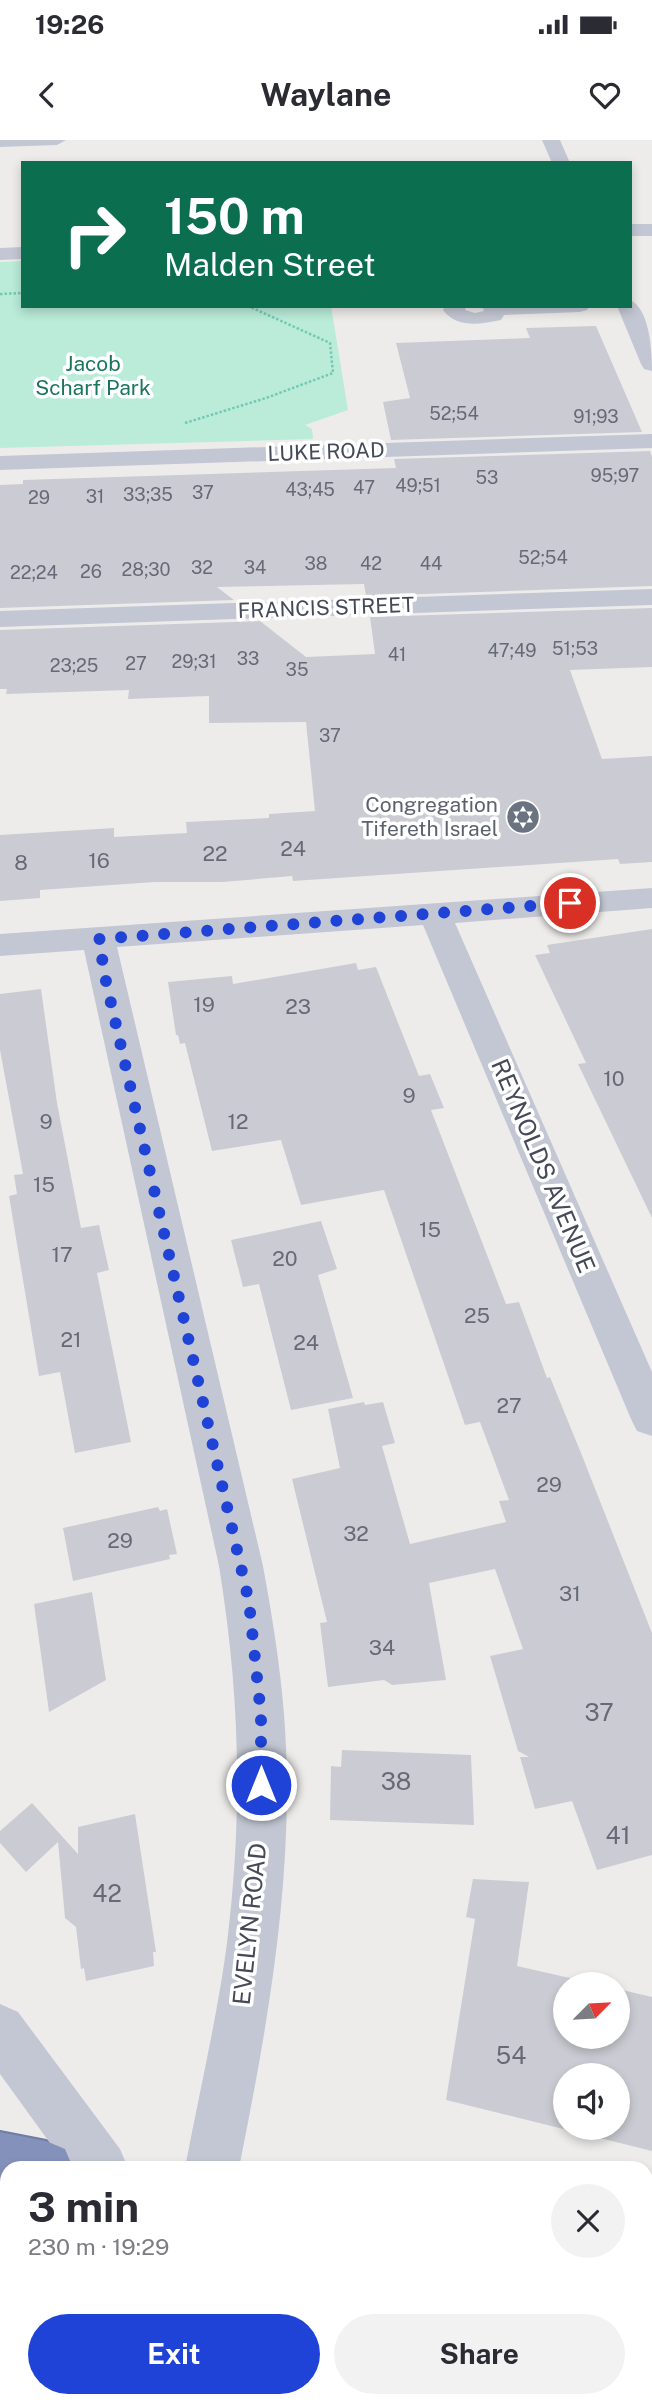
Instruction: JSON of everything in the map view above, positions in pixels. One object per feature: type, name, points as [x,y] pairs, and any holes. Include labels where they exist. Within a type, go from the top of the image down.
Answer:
[{"type":"street","points":[[0,142],[57,140]]},
{"type":"street","points":[[551,140],[560,161]]},
{"type":"street","points":[[632,230],[652,230]]},
{"type":"street","points":[[0,254],[21,253]]},
{"type":"street","points":[[455,308],[457,314],[475,319],[490,316],[494,308]]},
{"type":"street","points":[[628,308],[645,332],[652,364]]},
{"type":"street","name":"LUKE ROAD","points":[[0,463],[652,441]]},
{"type":"street","name":"FRANCIS STREET","points":[[0,619],[652,597]]},
{"type":"street","points":[[0,945],[652,898]]},
{"type":"street","name":"REYNOLDS AVENUE","points":[[435,912],[652,1419]]},
{"type":"street","name":"EVELYN ROAD","points":[[99,939],[105,977],[246,1590],[257,1663],[262,1760],[254,1908],[237,2046],[213,2161]]},
{"type":"street","points":[[0,2030],[96,2161]]},
{"type":"path","points":[[0,294],[21,293]]},
{"type":"path","points":[[186,422],[266,398],[333,373],[330,343],[252,308]]},
{"type":"green space","name":"Jacob Scharf Park","points":[[21,261],[21,308],[331,308],[348,410],[305,425],[312,429],[313,439],[0,448],[0,262]]},
{"type":"building","points":[[596,326],[642,432],[391,440],[383,402],[410,398],[396,343],[530,338],[526,328]]},
{"type":"building","points":[[650,451],[652,586],[366,596],[364,584],[217,587],[234,600],[0,608],[0,485],[23,484],[23,480],[396,468],[394,459]]},
{"type":"building","points":[[652,608],[652,667],[570,670],[602,759],[652,756],[652,862],[620,864],[618,859],[293,881],[292,876],[223,882],[155,882],[40,890],[40,898],[0,901],[0,835],[114,828],[114,837],[187,833],[186,822],[269,818],[269,814],[315,811],[306,722],[209,723],[209,696],[128,699],[129,690],[6,694],[7,689],[0,689],[0,630],[260,621],[306,657],[375,654],[370,617]]},
{"type":"building","points":[[652,929],[652,1218],[578,1064],[586,1063],[535,955],[550,953],[547,945]]},
{"type":"building","points":[[356,963],[358,970],[376,967],[419,1076],[430,1074],[444,1108],[431,1110],[506,1304],[519,1302],[547,1378],[550,1377],[652,1633],[652,1855],[597,1870],[572,1801],[535,1809],[520,1757],[529,1757],[518,1751],[490,1656],[523,1649],[495,1569],[429,1583],[446,1680],[392,1685],[384,1680],[328,1687],[320,1623],[327,1622],[292,1479],[340,1468],[328,1409],[364,1402],[365,1405],[383,1402],[395,1443],[382,1446],[410,1544],[506,1522],[499,1501],[509,1500],[480,1422],[465,1425],[384,1190],[301,1205],[281,1140],[212,1151],[185,1043],[180,1044],[176,1035],[168,982],[232,976],[233,984]]},
{"type":"building","points":[[41,989],[57,1103],[81,1228],[99,1225],[109,1270],[97,1273],[131,1442],[75,1453],[60,1372],[39,1376],[9,1196],[17,1194],[14,1175],[23,1174],[0,1050],[0,994]]},
{"type":"building","points":[[321,1221],[337,1269],[318,1275],[353,1398],[291,1410],[259,1284],[243,1287],[231,1240]]},
{"type":"building","points":[[158,1507],[160,1511],[167,1509],[177,1554],[169,1555],[170,1559],[73,1581],[63,1528]]},
{"type":"building","points":[[92,1592],[106,1680],[49,1712],[34,1604]]},
{"type":"building","points":[[342,1750],[471,1755],[474,1825],[330,1820],[331,1766],[341,1767]]},
{"type":"building","points":[[32,1803],[78,1854],[78,1827],[135,1814],[156,1952],[153,1952],[154,1966],[86,1981],[84,1968],[81,1969],[76,1927],[65,1918],[58,1842],[26,1872],[0,1843],[0,1831]]},
{"type":"building","points":[[473,1879],[529,1882],[517,1966],[553,1974],[553,2049],[630,2049],[630,1992],[652,1997],[652,2151],[608,2140],[630,2140],[630,2063],[553,2063],[553,2126],[446,2100],[475,1919],[466,1917]]},
{"type":"place","name":"Congregation Tifereth Israel","points":[[523,817]]},
{"type":"route","points":[[261,1785],[261,1715],[255,1637],[249,1602],[100,955],[99,939],[570,903]]}]
